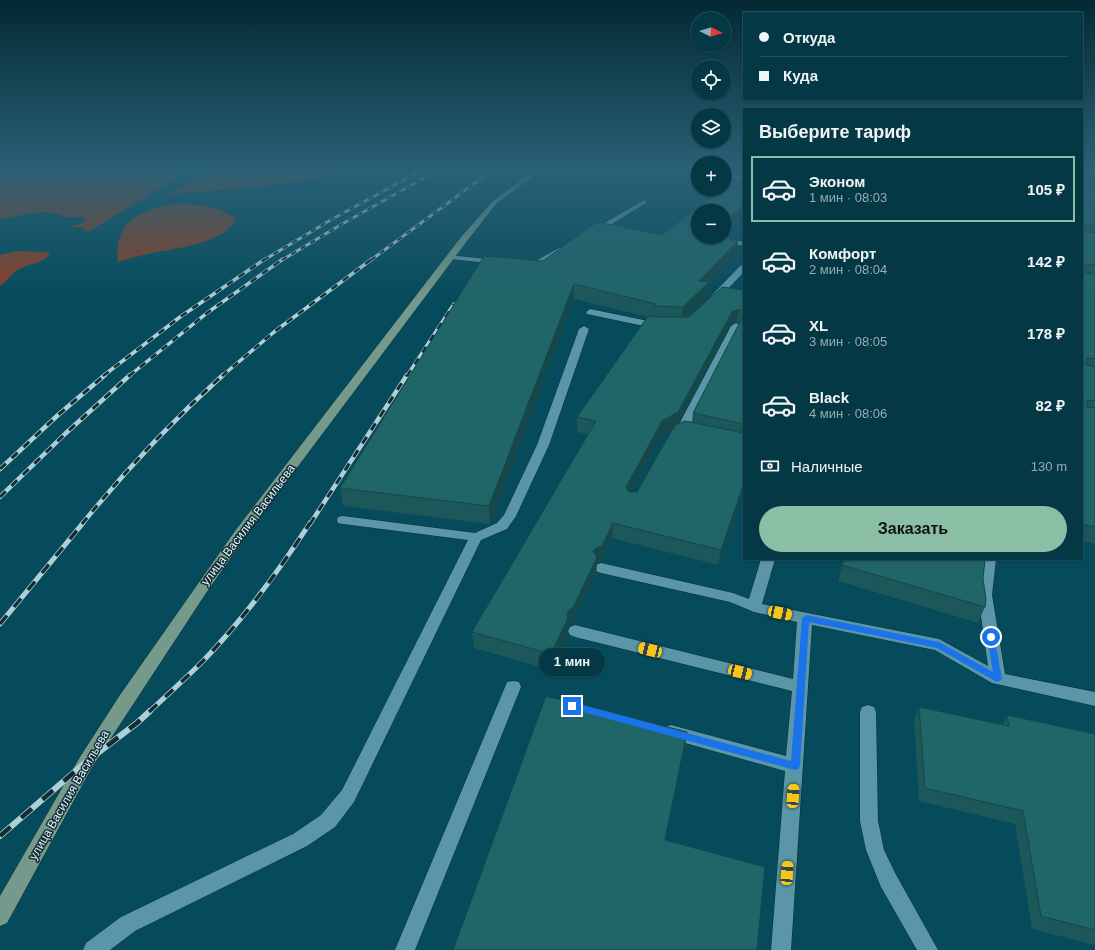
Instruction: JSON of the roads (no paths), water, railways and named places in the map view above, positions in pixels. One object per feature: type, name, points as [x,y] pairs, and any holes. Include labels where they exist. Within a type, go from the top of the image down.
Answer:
[{"type":"main road","name":"улица Василия Васильева","points":[[0,916],[86,762],[201,589],[240,534],[487,212]]},
{"type":"lane","points":[[583,238],[626,212]]},
{"type":"lane","points":[[731,241],[743,244]]},
{"type":"lane","points":[[521,265],[534,264],[569,245]]},
{"type":"lane","points":[[451,257],[502,263]]},
{"type":"lane","points":[[707,304],[743,268]]},
{"type":"lane","points":[[718,294],[731,296]]},
{"type":"lane","points":[[590,312],[655,326],[668,327]]},
{"type":"lane","points":[[682,430],[736,326]]},
{"type":"lane","points":[[343,520],[476,537],[502,526],[510,516],[543,445],[584,329]]},
{"type":"lane","points":[[668,436],[682,430],[697,433]]},
{"type":"lane","points":[[93,950],[128,924],[300,840],[328,821],[348,796],[476,537]]},
{"type":"lane","points":[[754,608],[768,560]]},
{"type":"lane","points":[[989,560],[985,595],[998,679]]},
{"type":"lane","points":[[601,568],[733,598],[754,608],[939,645],[998,679],[1095,699]]},
{"type":"lane","points":[[781,950],[806,618]]},
{"type":"lane","points":[[575,631],[801,687]]},
{"type":"lane","points":[[405,950],[513,687]]},
{"type":"lane","points":[[868,712],[869,821],[875,850],[888,880],[928,950]]},
{"type":"lane","points":[[657,728],[795,766]]},
{"type":"railway","points":[[264,260],[344,212]]},
{"type":"railway","points":[[282,260],[363,212]]},
{"type":"railway","points":[[371,260],[435,212]]},
{"type":"railway","points":[[103,376],[180,317],[265,259]]},
{"type":"railway","points":[[129,376],[207,313],[283,259]]},
{"type":"railway","points":[[222,376],[274,332],[372,259]]},
{"type":"railway","points":[[407,376],[454,304]]},
{"type":"railway","points":[[0,469],[58,415],[105,375]]},
{"type":"railway","points":[[0,497],[66,433],[130,375]]},
{"type":"railway","points":[[82,524],[150,447],[223,375]]},
{"type":"railway","points":[[310,524],[407,375]]},
{"type":"railway","points":[[0,624],[83,523]]},
{"type":"railway","points":[[149,712],[183,681],[232,629],[273,577],[310,523]]},
{"type":"railway","points":[[0,836],[86,762],[137,723],[150,711]]}]
